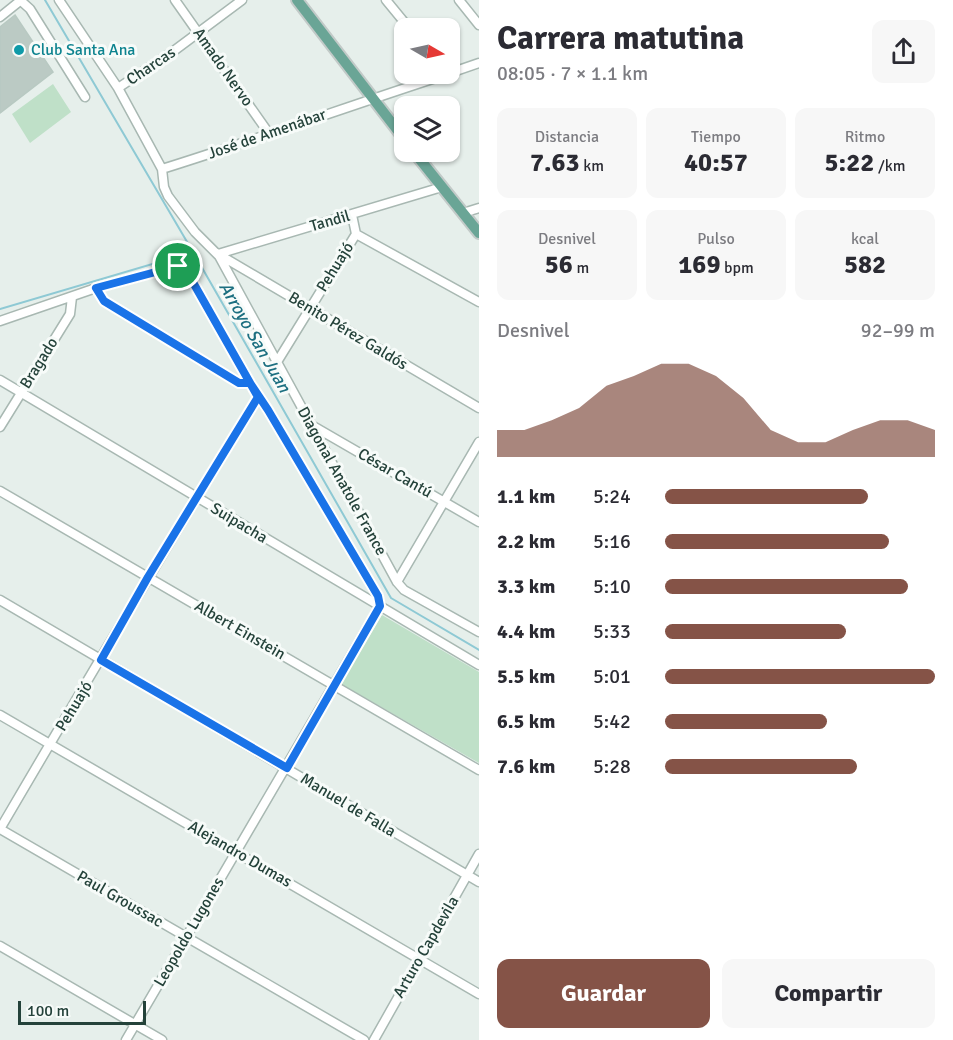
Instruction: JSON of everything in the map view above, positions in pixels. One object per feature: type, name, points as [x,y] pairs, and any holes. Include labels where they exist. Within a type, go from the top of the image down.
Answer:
[{"type":"main road","points":[[297,0],[394,126]]},
{"type":"main road","points":[[422,162],[479,233]]},
{"type":"street","name":"Benito Pérez Galdós","points":[[59,0],[118,88],[162,169],[164,187],[168,196],[195,232],[219,256],[479,408]]},
{"type":"street","name":"Amado Nervo","points":[[175,0],[270,135]]},
{"type":"street","name":"Charcas","points":[[118,88],[199,33],[242,0]]},
{"type":"street","points":[[386,0],[401,18]]},
{"type":"street","points":[[459,0],[479,25]]},
{"type":"street","points":[[0,17],[20,1],[30,9],[85,97]]},
{"type":"street","name":"José de Amenábar","points":[[460,70],[479,63]]},
{"type":"street","name":"José de Amenábar","points":[[162,169],[270,135],[415,84]]},
{"type":"street","name":"Tandil","points":[[219,256],[442,187]]},
{"type":"street","points":[[463,213],[479,208]]},
{"type":"street","points":[[352,215],[356,234],[479,302]]},
{"type":"street","name":"Pehuajó","points":[[277,362],[356,234]]},
{"type":"street","name":"Diagonal Anatole France","points":[[219,256],[397,582]]},
{"type":"street","name":"Diagonal Anatole France","points":[[96,288],[178,266],[186,270],[258,397],[268,410],[378,596],[380,606]]},
{"type":"street","points":[[0,321],[96,288],[104,301],[239,383],[250,383]]},
{"type":"street","name":"Bragado","points":[[0,427],[70,314],[72,297]]},
{"type":"street","name":"Suipacha","points":[[0,380],[479,665]]},
{"type":"street","name":"Pehuajó","points":[[0,829],[148,577],[258,397]]},
{"type":"street","name":"César Cantú","points":[[311,425],[479,522]]},
{"type":"street","points":[[479,442],[397,582],[404,590],[479,632]]},
{"type":"street","name":"Albert Einstein","points":[[0,491],[479,770]]},
{"type":"street","name":"Manuel de Falla","points":[[0,600],[479,882]]},
{"type":"street","name":"Leopoldo Lugones","points":[[126,1040],[380,606]]},
{"type":"street","name":"Alejandro Dumas","points":[[0,715],[479,994]]},
{"type":"street","name":"Paul Groussac","points":[[0,829],[364,1040]]},
{"type":"street","name":"Arturo Capdevila","points":[[374,1040],[479,854]]},
{"type":"street","points":[[0,946],[162,1040]]},
{"type":"green space","points":[[53,84],[71,112],[30,143],[12,114]]},
{"type":"green space","points":[[382,615],[479,672],[479,763],[341,684]]},
{"type":"building","name":"Club Santa Ana","points":[[15,15],[53,72],[0,113],[0,27]]},
{"type":"waterway","name":"Arroyo San Juan","points":[[45,0],[193,252],[391,598],[479,650]]},
{"type":"waterway","points":[[0,309],[193,252]]},
{"type":"place","name":"Club Santa Ana","points":[[19,50]]},
{"type":"route","points":[[178,266],[96,288],[104,301],[239,383],[250,383],[258,397],[268,410],[378,596],[380,606],[287,768],[101,660],[148,577],[258,397],[186,270],[178,266]]}]
